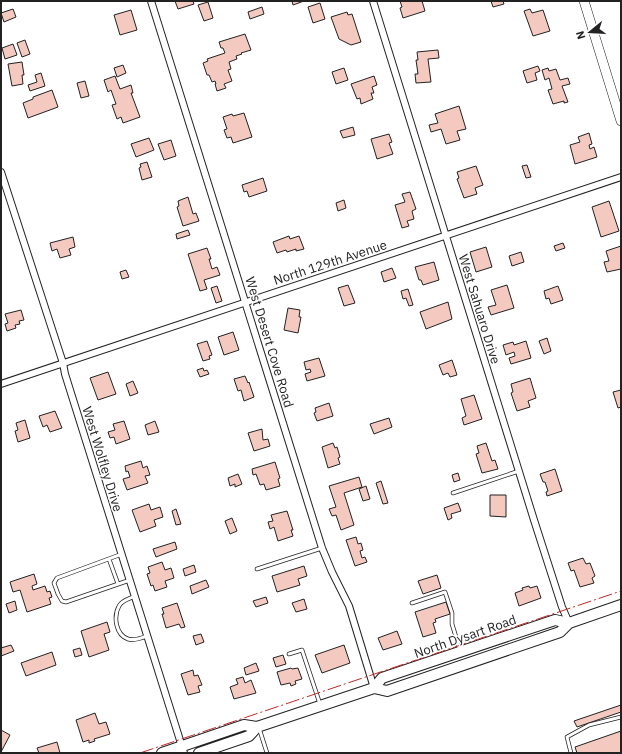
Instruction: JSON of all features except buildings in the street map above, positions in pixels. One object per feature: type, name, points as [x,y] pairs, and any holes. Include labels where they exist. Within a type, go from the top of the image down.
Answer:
[{"type":"main road","points":[[584,1],[621,121]]},
{"type":"main road","name":"North Dysart Road","points":[[162,753],[183,750],[244,725],[257,727],[374,688],[387,691],[560,632],[569,623],[621,605]]},
{"type":"main road","name":"North Dysart Road","points":[[374,688],[382,678],[555,620],[569,623]]},
{"type":"main road","name":"North Dysart Road","points":[[199,753],[249,736],[257,727]]},
{"type":"street","name":"West Desert Cove Road","points":[[151,1],[322,548],[349,606],[374,688]]},
{"type":"street","name":"West Sahuaro Drive","points":[[373,1],[519,471],[569,623]]},
{"type":"street","name":"West Wolfley Drive","points":[[1,172],[63,363],[65,374],[183,750]]},
{"type":"street","name":"North 129th Avenue","points":[[1,384],[621,177]]},
{"type":"lane","points":[[453,493],[519,471]]},
{"type":"lane","points":[[257,569],[322,548]]},
{"type":"lane","points":[[122,554],[57,578],[54,583],[62,601],[66,602],[130,580]]},
{"type":"lane","points":[[110,559],[118,584]]},
{"type":"lane","points":[[412,603],[445,592],[452,613],[452,624],[460,652]]},
{"type":"lane","points":[[135,596],[124,600],[119,606],[116,616],[117,627],[121,635],[129,639],[135,640],[147,636]]},
{"type":"lane","points":[[289,654],[302,650],[320,706]]},
{"type":"lane","points":[[572,753],[567,737],[589,725],[621,717]]},
{"type":"lane","points":[[257,727],[267,753]]},
{"type":"power","points":[[140,753],[621,591]]}]
